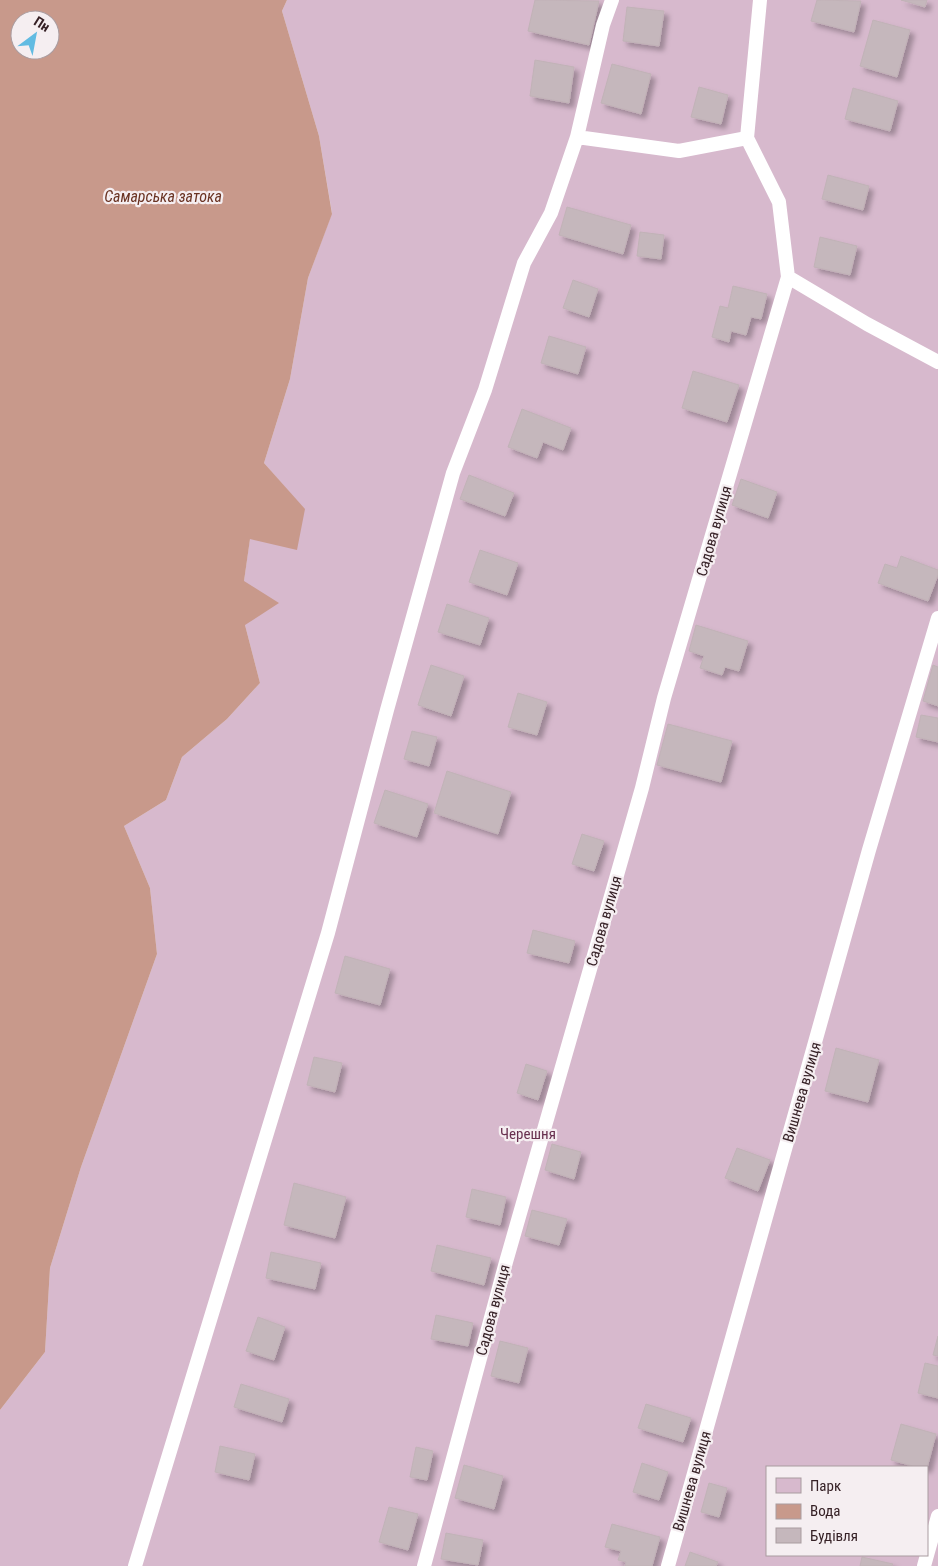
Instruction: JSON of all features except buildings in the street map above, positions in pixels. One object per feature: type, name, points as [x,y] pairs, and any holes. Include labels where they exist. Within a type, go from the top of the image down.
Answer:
[{"type":"lane","points":[[135,1566],[328,933],[387,710],[453,473],[485,390],[524,263],[551,213],[577,136],[603,25],[612,0]]},
{"type":"lane","points":[[760,0],[747,138],[779,202],[788,277],[867,324],[938,362]]},
{"type":"lane","points":[[577,136],[679,151],[747,138]]},
{"type":"lane","name":"Садова вулиця","points":[[424,1566],[508,1252],[642,788],[664,698],[788,277]]},
{"type":"lane","name":"Вишнева вулиця","points":[[668,1566],[871,841],[938,618]]},
{"type":"lane","points":[[928,1552],[938,1516]]},
{"type":"green space","name":"Черешня","points":[[287,0],[938,0],[938,1566],[0,1566],[0,1410],[45,1352],[50,1268],[81,1167],[157,954],[150,888],[124,826],[166,800],[182,757],[227,719],[260,683],[245,625],[244,581],[250,538],[296,549],[304,509],[264,463],[290,379],[308,278],[332,213],[319,136],[282,11]]},
{"type":"water","name":"Самарська затока","points":[[0,0],[287,0],[282,11],[319,136],[332,214],[308,278],[290,379],[264,463],[305,509],[297,550],[250,539],[244,581],[279,603],[245,625],[260,683],[227,719],[182,757],[166,800],[124,826],[150,888],[157,954],[81,1167],[50,1268],[45,1352],[0,1410]]}]
